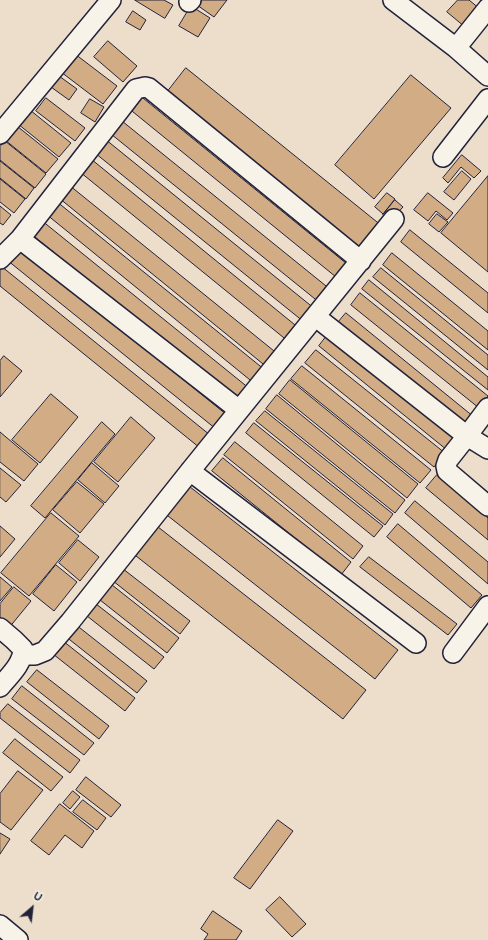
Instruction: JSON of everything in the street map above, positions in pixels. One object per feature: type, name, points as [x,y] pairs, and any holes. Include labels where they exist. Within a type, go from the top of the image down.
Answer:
[{"type":"street","points":[[0,134],[111,0]]},
{"type":"street","points":[[393,0],[456,48],[488,76]]},
{"type":"street","points":[[456,48],[488,8]]},
{"type":"street","points":[[0,259],[20,239],[136,89],[145,87],[149,88],[361,262]]},
{"type":"street","points":[[443,157],[488,99]]},
{"type":"street","points":[[23,654],[35,655],[45,651],[70,622],[190,470],[361,262],[394,219]]},
{"type":"street","points":[[20,239],[239,410]]},
{"type":"street","points":[[316,317],[467,436],[488,449]]},
{"type":"street","points":[[486,500],[446,471],[446,466],[448,460],[488,408]]},
{"type":"street","points":[[190,470],[416,643]]},
{"type":"street","points":[[453,652],[488,606]]},
{"type":"street","points":[[0,628],[23,649],[23,654],[19,663],[0,687]]},
{"type":"street","points":[[0,925],[18,940]]},
{"type":"building","points":[[135,0],[164,0],[173,5],[165,18]]},
{"type":"building","points":[[201,0],[227,0],[214,17],[197,5]]},
{"type":"building","points":[[458,0],[469,0],[480,9],[465,27],[447,12]]},
{"type":"building","points":[[191,6],[210,18],[198,37],[179,26]]},
{"type":"building","points":[[133,11],[146,20],[140,30],[126,22]]},
{"type":"building","points":[[108,41],[137,66],[123,82],[94,57]]},
{"type":"building","points":[[75,54],[117,86],[103,104],[61,72]]},
{"type":"building","points":[[186,68],[382,226],[360,253],[165,95]]},
{"type":"building","points":[[411,75],[451,108],[374,199],[335,165]]},
{"type":"building","points":[[59,76],[77,89],[69,100],[51,87]]},
{"type":"building","points":[[138,94],[347,264],[336,277],[127,107]]},
{"type":"building","points":[[46,98],[85,128],[75,141],[36,111]]},
{"type":"building","points":[[90,99],[104,107],[95,122],[81,113]]},
{"type":"building","points":[[30,110],[71,143],[59,157],[18,124]]},
{"type":"building","points":[[122,121],[331,290],[320,303],[111,134]]},
{"type":"building","points":[[17,126],[58,159],[46,173],[5,140]]},
{"type":"building","points":[[105,139],[315,309],[304,322],[95,153]]},
{"type":"building","points":[[5,141],[46,174],[35,188],[0,160],[0,147]]},
{"type":"building","points":[[462,155],[481,171],[474,178],[461,167],[448,183],[443,178]]},
{"type":"building","points":[[91,159],[300,329],[289,342],[80,172]]},
{"type":"building","points":[[0,161],[34,188],[26,199],[0,178]]},
{"type":"building","points":[[462,171],[471,179],[454,200],[444,192]]},
{"type":"building","points":[[488,176],[488,272],[441,233]]},
{"type":"building","points":[[0,179],[25,199],[14,213],[0,202]]},
{"type":"building","points":[[69,185],[279,355],[268,368],[59,198]]},
{"type":"building","points":[[387,193],[395,199],[383,214],[375,207]]},
{"type":"building","points":[[428,193],[453,213],[447,220],[436,211],[428,221],[414,210]]},
{"type":"building","points":[[395,200],[403,207],[390,221],[383,215]]},
{"type":"building","points":[[56,201],[265,370],[255,384],[46,214]]},
{"type":"building","points":[[0,206],[11,215],[3,225],[0,223]]},
{"type":"building","points":[[437,214],[448,222],[439,232],[429,224]]},
{"type":"building","points":[[41,220],[250,389],[239,402],[30,233]]},
{"type":"building","points":[[410,230],[488,293],[488,313],[401,242]]},
{"type":"building","points":[[18,246],[227,415],[216,429],[7,260]]},
{"type":"building","points":[[392,253],[488,331],[488,350],[383,265]]},
{"type":"building","points":[[1,266],[210,435],[200,448],[0,286]]},
{"type":"building","points":[[381,268],[488,355],[488,370],[373,277]]},
{"type":"building","points":[[369,280],[488,377],[488,390],[362,289]]},
{"type":"building","points":[[360,293],[488,396],[479,408],[351,305]]},
{"type":"building","points":[[346,313],[474,417],[464,428],[336,325]]},
{"type":"building","points":[[329,333],[458,437],[447,450],[319,346]]},
{"type":"building","points":[[316,350],[445,453],[434,467],[305,363]]},
{"type":"building","points":[[4,356],[22,371],[0,397],[0,361]]},
{"type":"building","points":[[302,366],[431,470],[420,483],[291,379]]},
{"type":"building","points":[[290,380],[418,484],[407,498],[279,394]]},
{"type":"building","points":[[51,394],[78,417],[40,463],[12,440]]},
{"type":"building","points":[[277,395],[405,500],[395,513],[266,409]]},
{"type":"building","points":[[265,411],[393,514],[385,525],[256,421]]},
{"type":"building","points":[[131,417],[155,438],[118,482],[94,462]]},
{"type":"building","points":[[102,422],[115,434],[45,518],[31,506]]},
{"type":"building","points":[[254,423],[383,526],[374,537],[246,433]]},
{"type":"building","points":[[0,432],[38,464],[24,481],[0,462]]},
{"type":"building","points":[[235,442],[363,546],[353,559],[224,455]]},
{"type":"building","points":[[223,458],[351,562],[341,575],[212,471]]},
{"type":"building","points":[[92,463],[119,486],[105,503],[78,480]]},
{"type":"building","points":[[0,468],[21,485],[6,502],[0,497]]},
{"type":"building","points":[[437,475],[488,518],[488,540],[426,488]]},
{"type":"building","points":[[77,482],[104,504],[80,533],[53,510]]},
{"type":"building","points":[[185,483],[398,650],[375,679],[163,512]]},
{"type":"building","points":[[415,501],[488,562],[488,584],[405,513]]},
{"type":"building","points":[[51,513],[79,536],[29,596],[1,573]]},
{"type":"building","points":[[153,523],[366,690],[343,719],[131,552]]},
{"type":"building","points":[[398,524],[482,595],[471,608],[387,537]]},
{"type":"building","points":[[0,526],[15,539],[0,557]]},
{"type":"building","points":[[78,540],[99,557],[80,581],[59,563]]},
{"type":"building","points":[[369,557],[457,624],[448,635],[360,567]]},
{"type":"building","points":[[56,565],[77,582],[54,611],[33,594]]},
{"type":"building","points":[[118,565],[190,621],[180,634],[108,577]]},
{"type":"building","points":[[0,577],[12,587],[0,601]]},
{"type":"building","points":[[107,581],[179,638],[167,653],[95,596]]},
{"type":"building","points":[[14,587],[31,601],[8,629],[0,623],[0,604]]},
{"type":"building","points":[[91,600],[164,657],[154,669],[82,612]]},
{"type":"building","points":[[75,624],[147,681],[137,693],[65,636]]},
{"type":"building","points":[[63,641],[135,698],[125,711],[53,654]]},
{"type":"building","points":[[37,670],[109,726],[99,739],[27,682]]},
{"type":"building","points":[[22,686],[94,743],[84,755],[12,699]]},
{"type":"building","points":[[8,704],[80,760],[70,773],[0,718],[0,713]]},
{"type":"building","points":[[15,739],[63,777],[51,791],[3,753]]},
{"type":"building","points":[[18,771],[43,790],[11,830],[0,822],[0,794]]},
{"type":"building","points":[[86,777],[121,805],[111,817],[76,790]]},
{"type":"building","points":[[73,791],[80,797],[70,809],[63,803]]},
{"type":"building","points":[[83,800],[106,818],[97,830],[73,812]]},
{"type":"building","points":[[60,804],[94,831],[82,848],[65,835],[49,855],[31,841]]},
{"type":"building","points":[[278,820],[293,831],[250,889],[234,878]]},
{"type":"building","points":[[0,833],[10,839],[0,854]]},
{"type":"building","points":[[280,897],[306,924],[292,937],[266,910]]},
{"type":"building","points":[[213,911],[242,931],[236,940],[204,940],[208,934],[201,929]]}]
